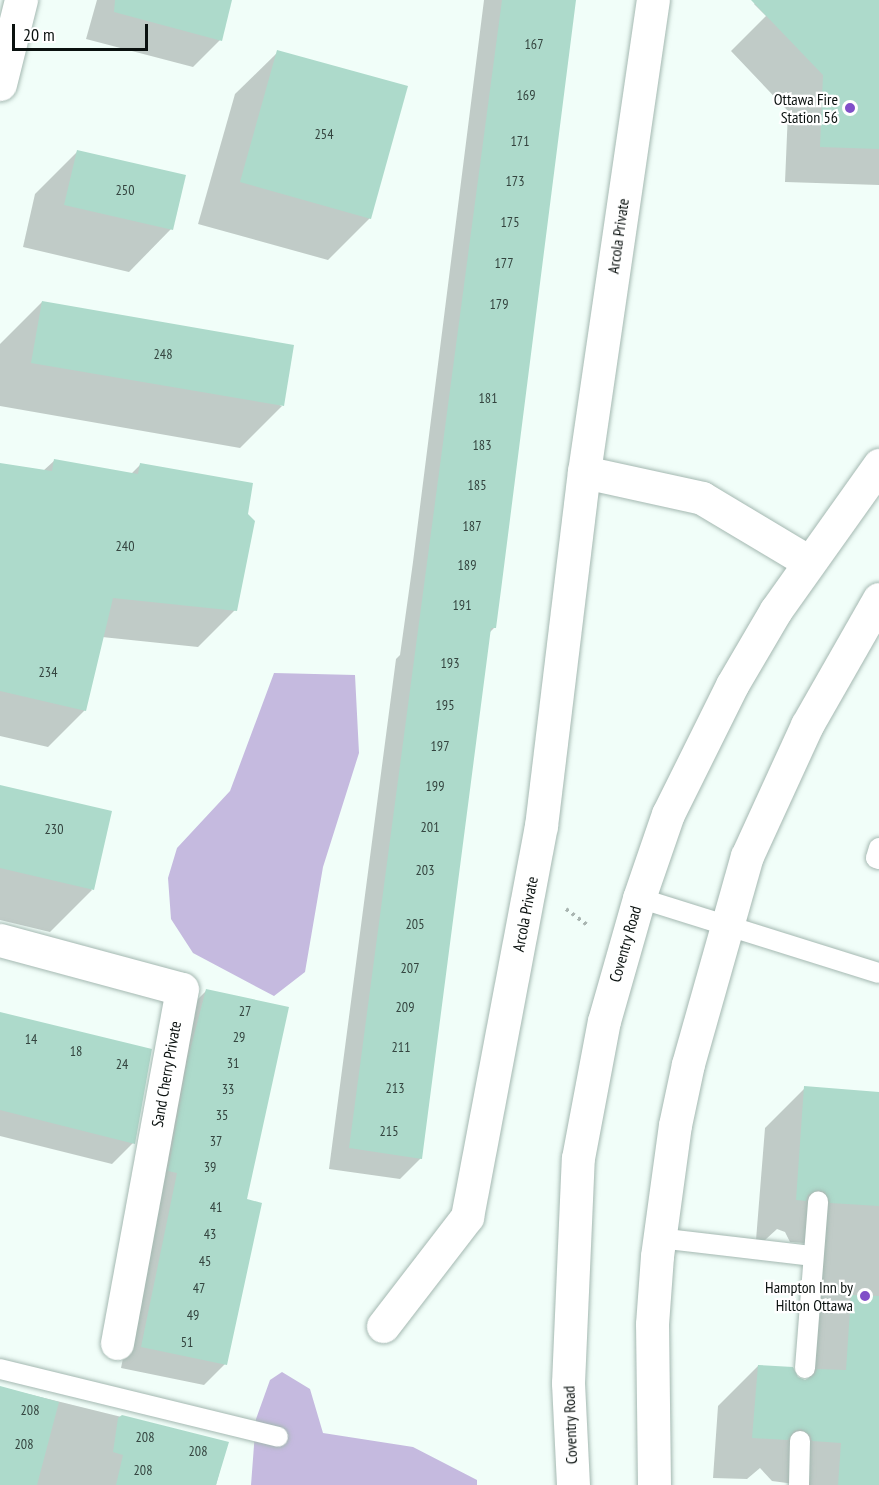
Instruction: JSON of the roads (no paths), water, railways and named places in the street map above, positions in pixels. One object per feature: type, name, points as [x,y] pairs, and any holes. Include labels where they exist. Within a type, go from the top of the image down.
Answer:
[{"type":"street","points":[[0,84],[21,0]]},
{"type":"street","name":"Arcola Private","points":[[383,1326],[467,1216],[542,826],[584,472],[653,0]]},
{"type":"street","name":"Coventry Road","points":[[573,1485],[568,1383],[578,1158],[604,1021],[639,898],[669,814],[732,685],[809,562],[879,465]]},
{"type":"street","points":[[584,472],[702,498],[809,562]]},
{"type":"street","points":[[654,1485],[652,1324],[659,1238],[675,1125],[724,926],[747,856],[807,725],[879,599]]},
{"type":"street","name":"Sand Cherry Private","points":[[0,940],[182,990],[117,1344]]},
{"type":"lane","points":[[879,848],[879,859]]},
{"type":"lane","points":[[639,898],[879,973]]},
{"type":"lane","points":[[805,1368],[818,1202]]},
{"type":"lane","points":[[659,1238],[813,1256]]},
{"type":"lane","points":[[0,1369],[278,1437]]},
{"type":"lane","points":[[799,1485],[800,1441]]},
{"type":"place","name":"Ottawa Fire Station 56","points":[[850,108]]},
{"type":"place","name":"Hampton Inn by Hilton Ottawa","points":[[865,1296]]}]
